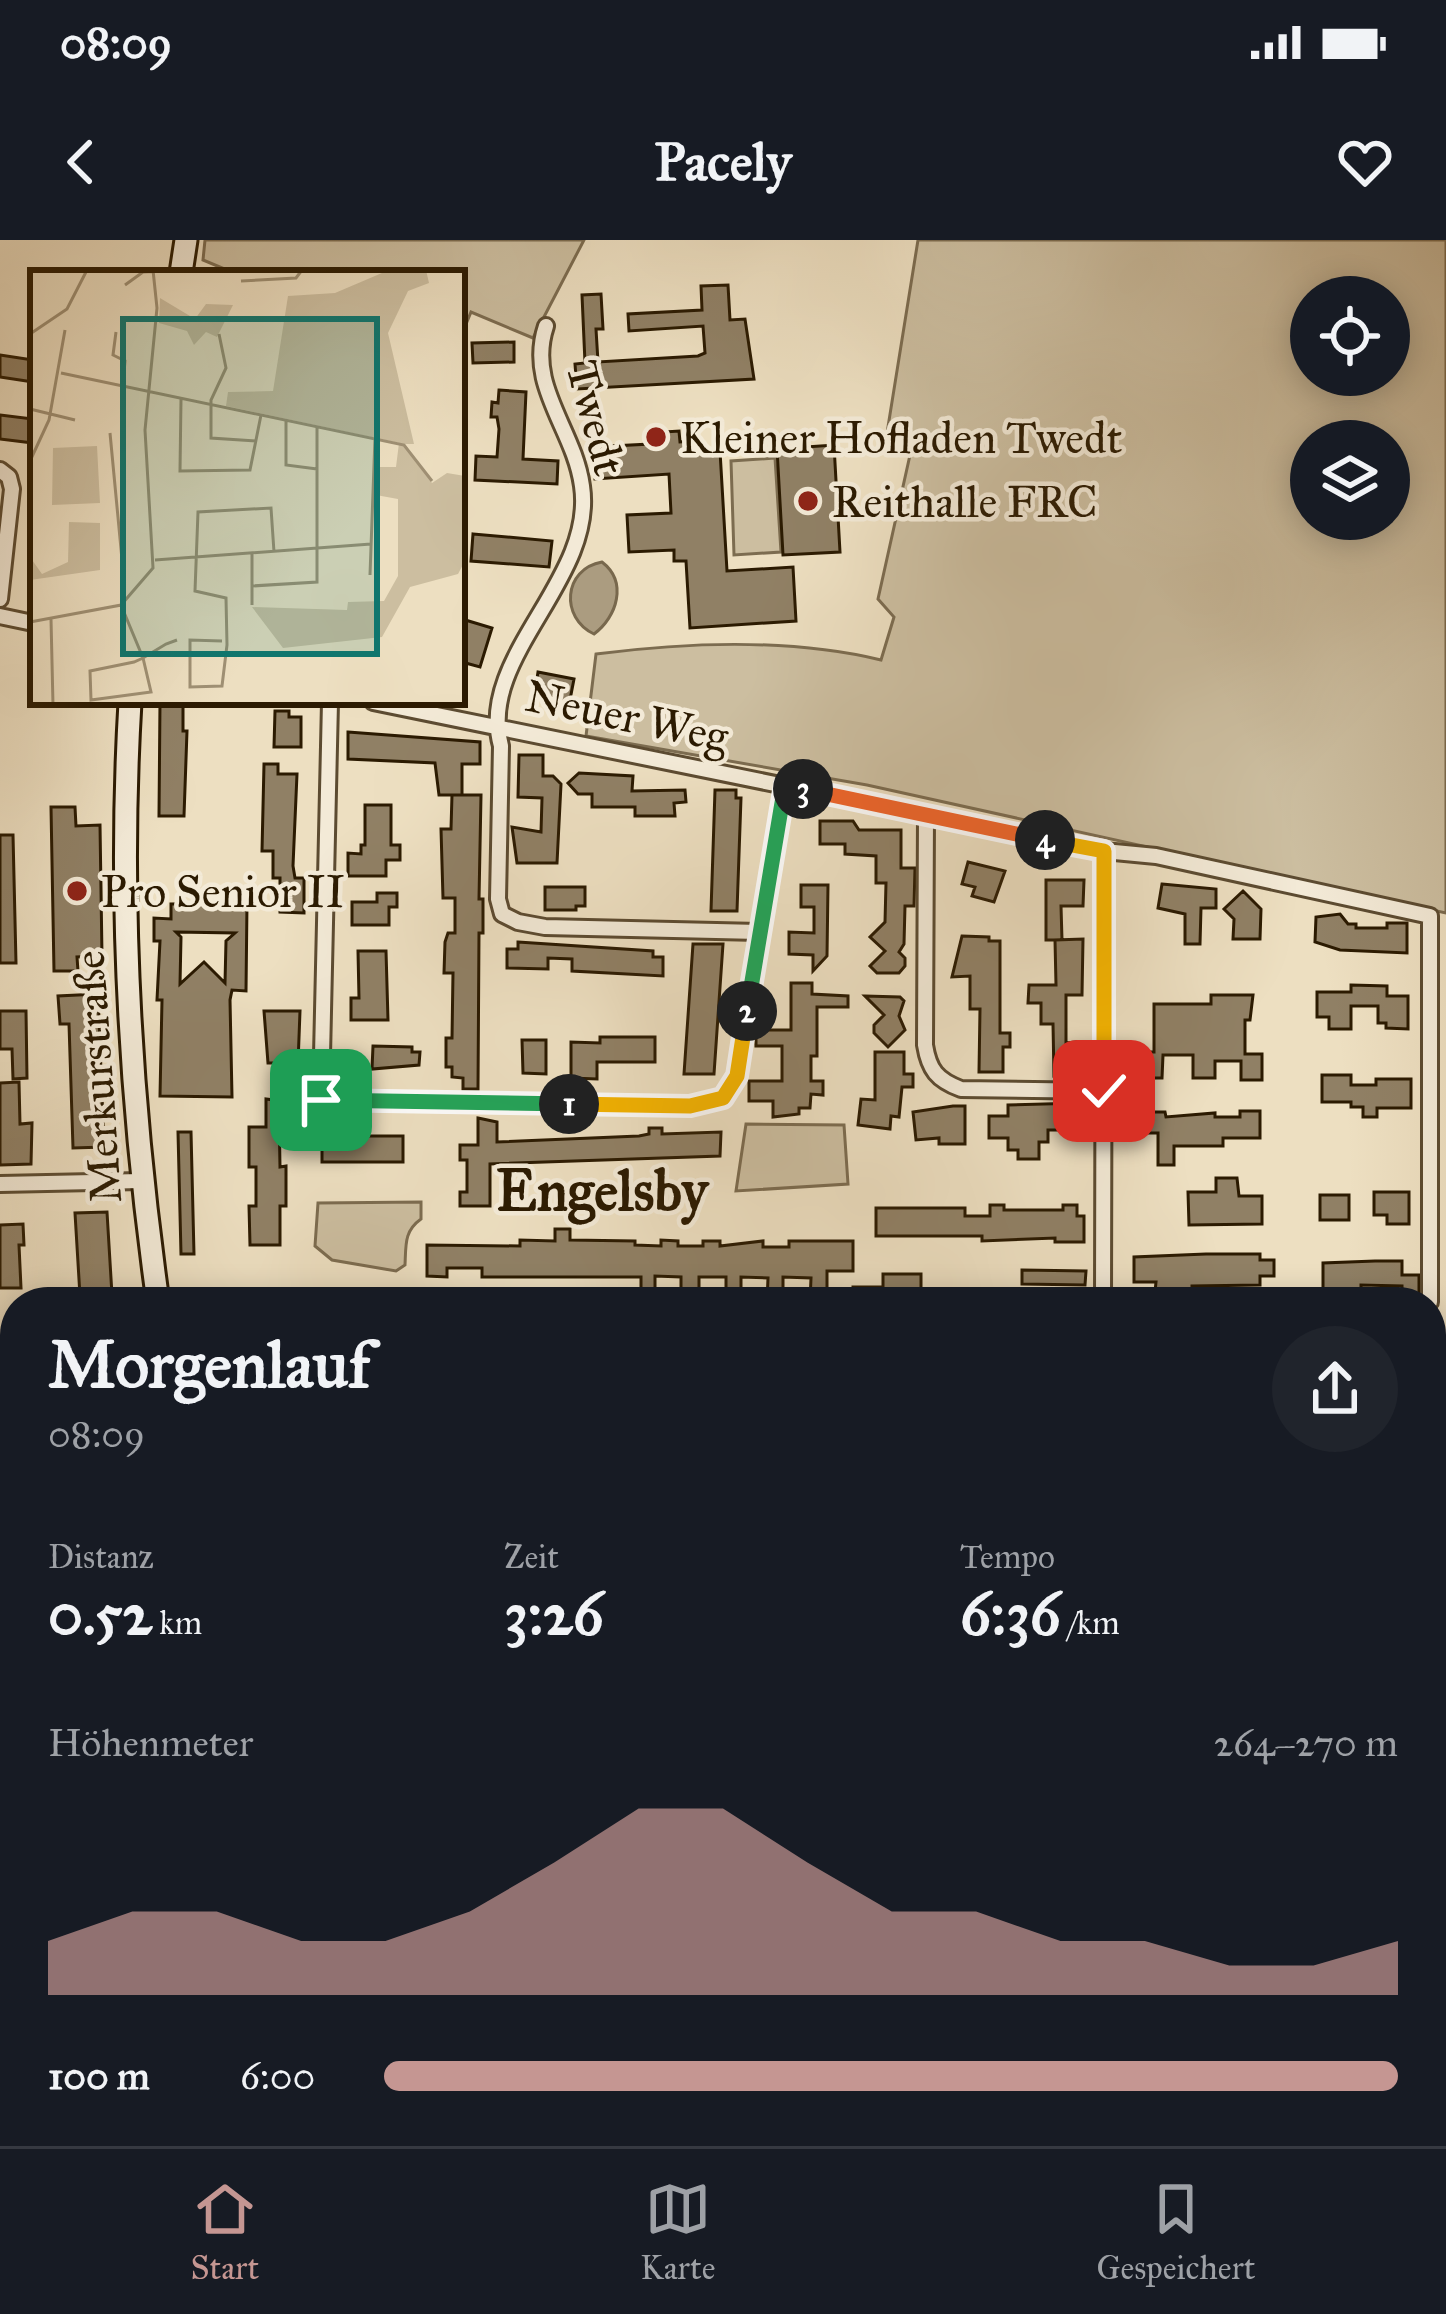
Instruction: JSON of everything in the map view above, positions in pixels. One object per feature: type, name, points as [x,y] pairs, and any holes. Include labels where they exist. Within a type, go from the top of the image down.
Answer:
[{"type":"street","points":[[181,270],[186,240]]},
{"type":"street","name":"Twedt","points":[[496,726],[498,698],[569,561],[582,516],[582,485],[539,364],[546,326]]},
{"type":"street","points":[[0,470],[13,489],[0,599]]},
{"type":"street","points":[[0,616],[30,622]]},
{"type":"street","name":"Merkurstraße","points":[[130,705],[124,846],[126,983],[141,1180],[156,1287]]},
{"type":"street","points":[[331,705],[321,1100],[690,1106],[723,1098],[737,1076],[785,785]]},
{"type":"street","name":"Neuer Weg","points":[[388,705],[1104,851],[1156,856],[1430,916],[1430,1287]]},
{"type":"street","points":[[496,726],[501,746],[498,899],[502,914],[545,927],[759,932]]},
{"type":"street","points":[[926,815],[925,1045],[929,1066],[941,1082],[961,1089],[1104,1091]]},
{"type":"street","points":[[1103,1287],[1104,851]]},
{"type":"street","points":[[0,1184],[141,1180]]},
{"type":"shaded area","points":[[205,240],[584,240],[533,338],[471,312],[465,327],[465,270],[227,270],[203,260]]},
{"type":"shaded area","points":[[918,240],[1446,240],[1446,913],[867,785],[586,736],[596,654],[739,644],[811,648],[881,660],[894,617],[878,599],[914,437],[887,433]]},
{"type":"shaded area","points":[[775,458],[781,552],[734,555],[731,461]]},
{"type":"shaded area","points":[[602,562],[615,579],[616,599],[609,618],[594,634],[575,617],[571,595],[580,574]]},
{"type":"shaded area","points":[[746,1124],[844,1125],[848,1184],[736,1191]]},
{"type":"shaded area","points":[[421,1202],[421,1219],[407,1239],[405,1265],[396,1271],[332,1260],[315,1246],[318,1203]]},
{"type":"building","points":[[728,285],[730,320],[745,319],[754,379],[577,389],[575,364],[585,363],[582,295],[601,294],[598,362],[698,356],[705,353],[703,326],[629,331],[628,314],[702,310],[701,286]]},
{"type":"building","points":[[514,342],[514,362],[473,363],[472,343]]},
{"type":"building","points":[[0,355],[30,360],[30,382],[0,377]]},
{"type":"building","points":[[499,390],[526,392],[523,459],[558,461],[557,484],[475,480],[476,456],[497,457],[499,429],[497,417],[491,417]]},
{"type":"building","points":[[0,415],[30,419],[30,443],[0,439]]},
{"type":"building","points":[[679,431],[680,442],[695,441],[695,452],[720,451],[727,571],[793,567],[796,621],[690,628],[686,561],[674,561],[674,550],[629,552],[627,515],[671,513],[669,474],[595,479],[593,447],[650,444],[649,433]]},
{"type":"building","name":"Reithalle FRC","points":[[834,445],[840,552],[783,555],[777,449]]},
{"type":"building","points":[[473,534],[552,541],[549,567],[471,561]]},
{"type":"building","points":[[465,620],[492,628],[480,667],[465,663]]},
{"type":"building","points":[[538,672],[574,679],[569,705],[534,698]]},
{"type":"building","points":[[160,705],[183,705],[183,731],[187,731],[184,816],[159,816]]},
{"type":"building","points":[[275,711],[301,717],[301,747],[274,747]]},
{"type":"building","points":[[348,732],[480,742],[480,764],[462,764],[462,795],[439,795],[435,763],[348,759]]},
{"type":"building","points":[[519,755],[543,755],[543,776],[553,776],[561,784],[557,863],[517,863],[512,827],[541,832],[542,798],[518,797]]},
{"type":"building","points":[[264,764],[278,764],[278,774],[297,774],[293,866],[295,878],[304,878],[304,913],[280,912],[280,878],[273,878],[273,851],[262,851]]},
{"type":"building","points":[[579,773],[633,776],[632,791],[685,790],[686,802],[674,803],[675,816],[635,816],[635,807],[592,807],[592,794],[578,794],[568,783]]},
{"type":"building","points":[[715,790],[736,790],[736,798],[741,798],[737,911],[711,911]]},
{"type":"building","points":[[452,795],[481,795],[478,1089],[463,1089],[463,1078],[452,1077],[452,1067],[446,1067],[446,1038],[452,1038],[453,973],[444,973],[445,942],[448,933],[455,933],[455,898],[443,898],[441,829],[451,829]]},
{"type":"building","points":[[365,805],[391,805],[391,845],[400,845],[400,860],[386,860],[386,876],[348,876],[348,853],[361,854],[361,845],[365,845]]},
{"type":"building","name":"Pro Senior II","points":[[51,807],[75,807],[76,826],[100,825],[102,956],[77,957],[78,971],[54,971]]},
{"type":"building","points":[[820,821],[853,821],[859,830],[901,830],[901,868],[915,868],[914,906],[905,906],[904,944],[899,952],[905,966],[899,973],[877,973],[870,966],[885,951],[870,937],[885,922],[886,883],[876,883],[876,856],[845,854],[845,844],[820,844]]},
{"type":"building","points":[[0,835],[13,835],[16,963],[0,963]]},
{"type":"building","points":[[968,862],[1005,871],[994,902],[972,896],[975,887],[962,884]]},
{"type":"building","points":[[1046,880],[1084,880],[1083,906],[1061,906],[1062,940],[1046,940]]},
{"type":"building","points":[[1162,884],[1216,889],[1216,908],[1201,908],[1200,944],[1185,944],[1185,914],[1158,908]]},
{"type":"building","points":[[801,885],[828,885],[827,956],[813,971],[813,955],[789,954],[789,932],[814,933],[814,907],[801,907]]},
{"type":"building","points":[[545,887],[585,887],[585,906],[545,910]]},
{"type":"building","points":[[1243,891],[1261,909],[1260,939],[1233,939],[1234,919],[1224,909]]},
{"type":"building","points":[[377,893],[397,893],[397,907],[389,907],[389,925],[352,925],[352,902],[377,902]]},
{"type":"building","points":[[247,903],[246,991],[232,990],[230,1000],[232,1097],[160,1096],[162,1000],[157,1000],[160,941],[154,941],[154,918],[171,919],[171,904]],"holes":[[[176,932],[235,933],[226,941],[225,983],[204,962],[180,984],[181,937]]]},
{"type":"building","points":[[1340,914],[1356,928],[1407,923],[1407,953],[1340,950],[1315,942],[1316,917]]},
{"type":"building","points":[[962,936],[1000,941],[1000,1033],[1010,1033],[1010,1047],[1003,1047],[1003,1072],[979,1072],[980,1009],[970,1009],[970,976],[952,977]]},
{"type":"building","points":[[1083,939],[1082,995],[1066,995],[1066,1043],[1076,1042],[1077,1074],[1054,1076],[1053,1024],[1041,1024],[1041,1003],[1028,1003],[1029,985],[1056,985],[1055,940]]},
{"type":"building","points":[[518,942],[653,951],[653,957],[663,957],[663,976],[572,971],[572,959],[548,958],[548,969],[507,968],[507,949],[518,949]]},
{"type":"building","points":[[693,944],[723,944],[714,1074],[684,1074]]},
{"type":"building","points":[[358,951],[386,951],[388,1020],[351,1020],[351,998],[359,998]]},
{"type":"building","points":[[791,983],[812,983],[812,994],[848,996],[848,1007],[817,1007],[817,1056],[811,1056],[811,1081],[823,1081],[823,1095],[811,1094],[810,1108],[799,1108],[799,1114],[773,1117],[773,1101],[749,1101],[749,1081],[782,1081],[782,1046],[756,1046],[756,1030],[791,1030]]},
{"type":"building","points":[[1351,985],[1387,986],[1387,996],[1408,996],[1408,1029],[1378,1023],[1378,1006],[1351,1006],[1351,1029],[1329,1029],[1329,1017],[1317,1017],[1317,992],[1351,992]]},
{"type":"building","points":[[98,994],[104,1147],[73,1148],[69,1024],[60,1024],[58,996]]},
{"type":"building","points":[[1211,995],[1253,995],[1250,1020],[1245,1020],[1245,1054],[1262,1054],[1262,1080],[1241,1080],[1241,1061],[1215,1061],[1215,1078],[1193,1078],[1193,1055],[1163,1055],[1162,1078],[1141,1078],[1141,1052],[1154,1052],[1154,1004],[1211,1004]]},
{"type":"building","points":[[865,996],[904,1001],[899,1016],[905,1030],[888,1047],[874,1033],[874,1025],[884,1015]]},
{"type":"building","points":[[0,1011],[26,1011],[27,1078],[13,1079],[12,1049],[0,1049]]},
{"type":"building","points":[[264,1011],[300,1011],[298,1064],[305,1064],[305,1100],[290,1100],[290,1107],[279,1107],[280,1167],[286,1166],[280,1245],[250,1245],[249,1206],[256,1206],[256,1167],[249,1167],[249,1127],[266,1127],[266,1099],[274,1100],[275,1063],[268,1063]]},
{"type":"building","points":[[600,1037],[655,1037],[655,1062],[597,1062],[597,1079],[571,1078],[571,1042],[600,1043]]},
{"type":"building","points":[[522,1040],[546,1040],[546,1074],[523,1073]]},
{"type":"building","points":[[373,1046],[412,1047],[412,1052],[420,1052],[419,1065],[372,1069]]},
{"type":"building","points":[[875,1052],[904,1052],[904,1074],[913,1074],[913,1087],[902,1087],[899,1117],[891,1116],[890,1129],[858,1125],[861,1099],[875,1100]]},
{"type":"building","points":[[1322,1075],[1351,1075],[1351,1085],[1411,1079],[1411,1108],[1377,1108],[1377,1117],[1363,1117],[1363,1107],[1351,1107],[1351,1102],[1322,1102]]},
{"type":"building","points":[[19,1082],[20,1124],[32,1123],[31,1164],[0,1165],[0,1083]]},
{"type":"building","points":[[1081,1103],[1080,1130],[1048,1130],[1048,1142],[1039,1142],[1039,1159],[1018,1159],[1018,1150],[1008,1150],[1008,1138],[989,1138],[989,1116],[1008,1116],[1008,1105]]},
{"type":"building","points":[[965,1106],[965,1144],[939,1144],[939,1138],[916,1140],[913,1112]]},
{"type":"building","points":[[1240,1111],[1260,1111],[1260,1138],[1223,1138],[1223,1146],[1174,1146],[1174,1165],[1158,1165],[1158,1133],[1134,1133],[1134,1112],[1240,1117]]},
{"type":"building","points":[[478,1118],[497,1122],[497,1142],[639,1136],[649,1134],[649,1128],[662,1128],[662,1134],[721,1132],[720,1156],[490,1164],[490,1206],[460,1206],[460,1192],[467,1192],[467,1160],[460,1160],[460,1145],[478,1145]]},
{"type":"building","points":[[178,1132],[191,1132],[194,1254],[181,1254]]},
{"type":"building","points":[[314,1136],[403,1136],[403,1162],[322,1162],[322,1149],[314,1149]]},
{"type":"building","points":[[1216,1178],[1237,1178],[1239,1196],[1262,1196],[1262,1224],[1189,1225],[1188,1192],[1216,1192]]},
{"type":"building","points":[[1374,1192],[1409,1192],[1409,1224],[1387,1224],[1387,1215],[1374,1215]]},
{"type":"building","points":[[1320,1195],[1349,1195],[1349,1220],[1320,1220]]},
{"type":"building","points":[[990,1205],[1004,1205],[1004,1210],[1063,1210],[1063,1205],[1077,1205],[1077,1216],[1084,1216],[1084,1242],[876,1236],[876,1208],[965,1208],[965,1216],[990,1216]]},
{"type":"building","points":[[107,1212],[112,1287],[79,1287],[75,1213]]},
{"type":"building","points":[[23,1224],[21,1287],[0,1287],[0,1225]]},
{"type":"building","points":[[555,1229],[570,1229],[570,1240],[635,1241],[635,1245],[661,1246],[661,1240],[678,1241],[678,1246],[763,1241],[763,1247],[789,1247],[789,1241],[853,1241],[853,1271],[827,1271],[827,1287],[811,1287],[811,1278],[783,1277],[783,1287],[768,1287],[768,1278],[741,1277],[741,1287],[726,1287],[726,1277],[699,1277],[699,1287],[681,1287],[681,1277],[655,1276],[655,1287],[641,1287],[641,1277],[482,1277],[482,1268],[447,1268],[447,1277],[427,1276],[427,1245],[520,1246],[520,1240],[555,1241]]},
{"type":"building","points":[[1260,1254],[1260,1260],[1274,1260],[1274,1276],[1260,1276],[1260,1285],[1156,1287],[1156,1282],[1134,1282],[1134,1257]]},
{"type":"building","points":[[1402,1261],[1402,1275],[1419,1275],[1419,1287],[1323,1287],[1323,1263]]},
{"type":"building","points":[[1022,1270],[1086,1271],[1085,1285],[1022,1284]]},
{"type":"building","points":[[883,1274],[921,1274],[921,1287],[883,1287]]},
{"type":"place","name":"Kleiner Hofladen Twedt","points":[[656,437]]},
{"type":"place","name":"Reithalle FRC","points":[[808,501]]},
{"type":"place","name":"Pro Senior II","points":[[77,891]]},
{"type":"district","name":"Engelsby","points":[[602,1191]]},
{"type":"route","points":[[321,1100],[690,1106],[723,1098],[737,1076],[785,785],[1104,851],[1104,1091]]}]
